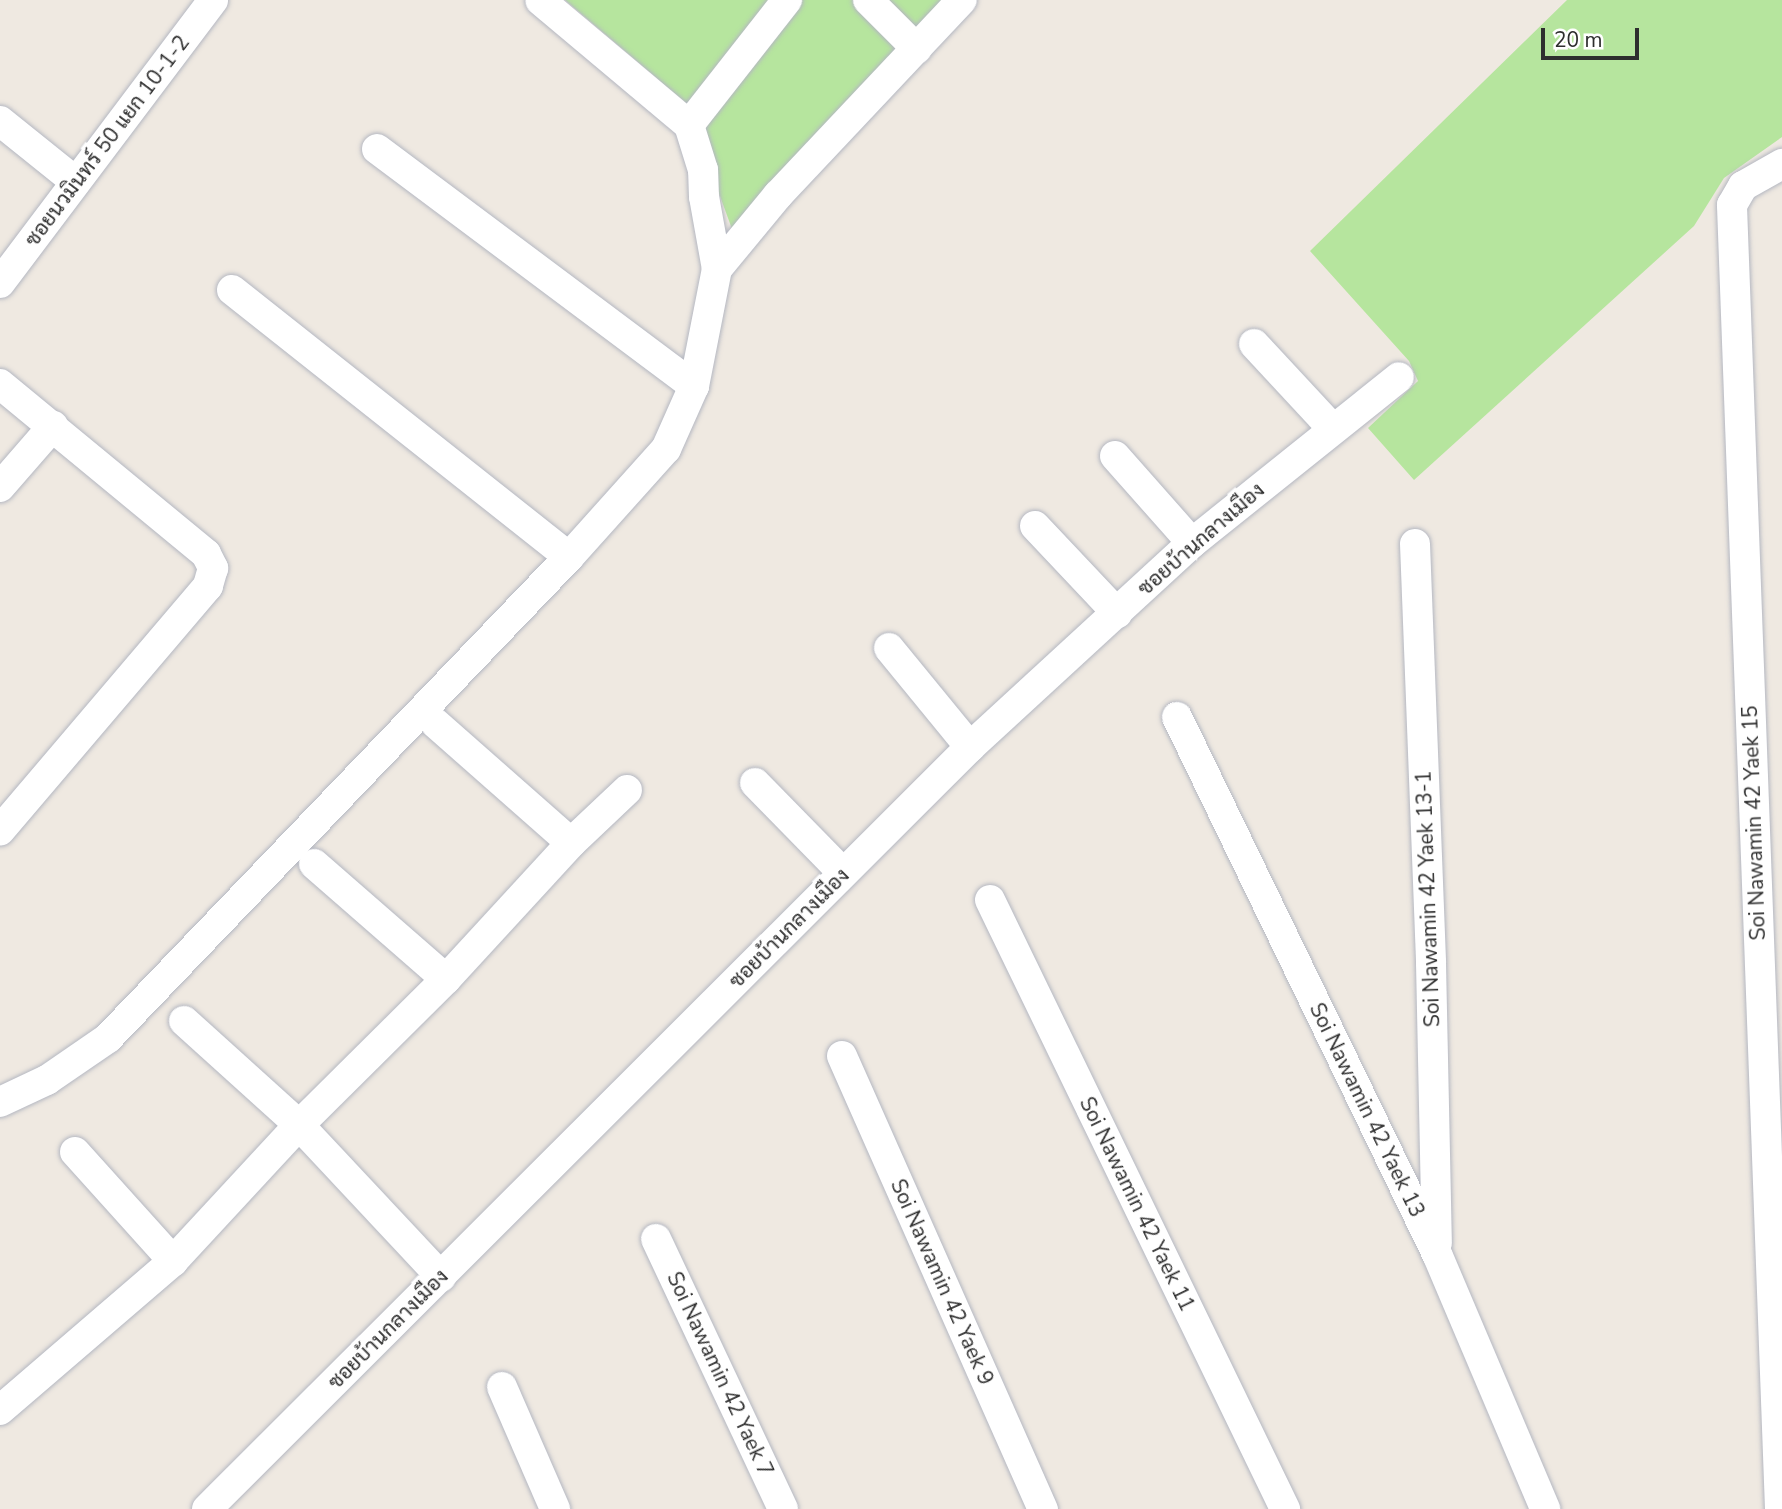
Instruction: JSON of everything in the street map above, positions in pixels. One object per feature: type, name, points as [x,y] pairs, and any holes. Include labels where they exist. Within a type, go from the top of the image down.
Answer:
[{"type":"street","name":"ซอยนวมินทร์ 50 แยก 10-1-2","points":[[0,283],[213,0]]},
{"type":"street","points":[[0,1102],[47,1080],[108,1038],[569,557],[666,449],[694,386],[718,269],[704,197],[703,170],[689,125],[540,0]]},
{"type":"street","points":[[689,125],[787,0]]},
{"type":"street","points":[[868,0],[917,49]]},
{"type":"street","points":[[718,269],[778,195],[962,0]]},
{"type":"street","points":[[0,121],[76,182]]},
{"type":"street","points":[[377,149],[694,386]]},
{"type":"street","name":"Soi Nawamin 42 Yaek 15","points":[[1780,1509],[1732,205],[1743,186],[1782,164]]},
{"type":"street","points":[[232,290],[569,557]]},
{"type":"street","points":[[1254,344],[1334,429]]},
{"type":"street","name":"ซอยบ้านกลางเมือง","points":[[207,1509],[970,747],[1192,543],[1399,377]]},
{"type":"street","points":[[0,384],[206,554],[213,568],[208,586],[0,830]]},
{"type":"street","points":[[0,487],[52,426]]},
{"type":"street","points":[[1115,456],[1192,543]]},
{"type":"street","points":[[1035,526],[1117,613]]},
{"type":"street","name":"Soi Nawamin 42 Yaek 13-1","points":[[1415,544],[1431,963],[1437,1254]]},
{"type":"street","points":[[889,648],[970,747]]},
{"type":"street","name":"Soi Nawamin 42 Yaek 13","points":[[1177,717],[1437,1254],[1545,1509]]},
{"type":"street","points":[[435,723],[571,843]]},
{"type":"street","points":[[755,783],[843,873]]},
{"type":"street","points":[[3,1401],[173,1261],[299,1125],[446,979],[571,843],[626,790]]},
{"type":"street","points":[[314,864],[446,979]]},
{"type":"street","name":"Soi Nawamin 42 Yaek 11","points":[[990,900],[1285,1509]]},
{"type":"street","points":[[184,1021],[299,1125],[440,1277]]},
{"type":"street","name":"Soi Nawamin 42 Yaek 9","points":[[842,1056],[1043,1509]]},
{"type":"street","points":[[75,1152],[173,1261]]},
{"type":"street","name":"Soi Nawamin 42 Yaek 7","points":[[656,1239],[783,1509]]},
{"type":"street","points":[[502,1387],[555,1509]]},
{"type":"green space","points":[[565,0],[950,0],[732,229],[686,103]]},
{"type":"green space","points":[[1567,0],[1782,0],[1782,137],[1724,178],[1694,226],[1414,480],[1368,428],[1418,381],[1409,361],[1310,251]]}]
